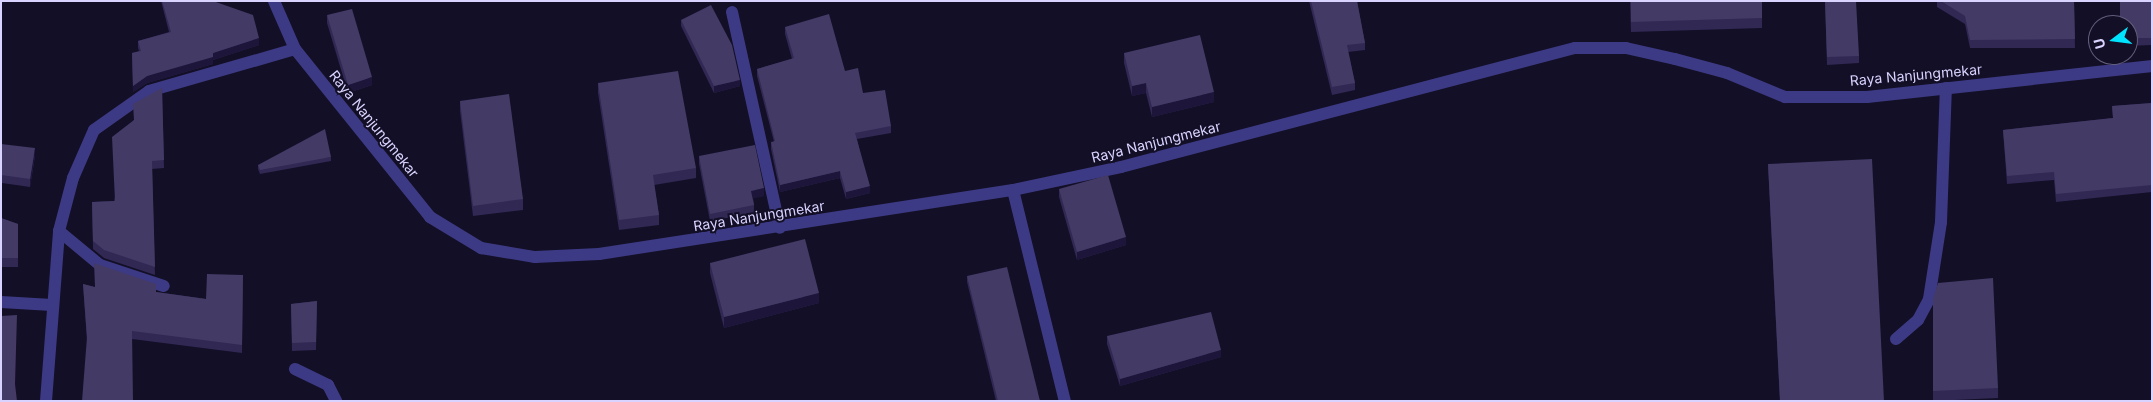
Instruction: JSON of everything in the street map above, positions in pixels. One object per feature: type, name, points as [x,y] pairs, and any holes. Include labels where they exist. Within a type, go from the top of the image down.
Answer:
[{"type":"street","name":"Raya Nanjungmekar","points":[[274,1],[295,49],[430,217],[481,248],[535,257],[599,254],[780,228],[1012,190],[1072,178],[1122,167],[1575,48],[1626,48],[1675,58],[1785,96],[1867,97],[2152,66]]},
{"type":"street","points":[[732,12],[780,228]]},
{"type":"street","points":[[46,401],[59,231],[73,178],[94,130],[109,116],[181,79],[295,49]]},
{"type":"street","points":[[1896,339],[1918,320],[1929,299],[1941,222],[1946,88]]},
{"type":"street","points":[[1012,190],[1065,401]]},
{"type":"street","points":[[59,231],[100,265],[164,286]]},
{"type":"street","points":[[1,302],[52,305]]},
{"type":"street","points":[[295,369],[328,385],[336,401]]},
{"type":"building","points":[[162,1],[213,1],[253,15],[259,38],[213,53],[213,57],[147,76],[133,86],[132,53],[141,51],[138,41],[171,32]]},
{"type":"building","points":[[1311,1],[1357,1],[1365,43],[1347,45],[1355,83],[1332,87]]},
{"type":"building","points":[[1631,1],[1762,1],[1762,18],[1631,22]]},
{"type":"building","points":[[1825,1],[1856,1],[1859,56],[1827,57]]},
{"type":"building","points":[[1941,1],[2074,1],[2075,39],[1970,40],[1965,16]]},
{"type":"building","points":[[2120,1],[2152,1],[2152,38],[2138,38],[2138,15],[2120,15]]},
{"type":"building","points":[[711,5],[732,45],[740,80],[714,86],[681,20]]},
{"type":"building","points":[[352,9],[372,77],[348,85],[327,15]]},
{"type":"building","points":[[829,14],[845,71],[858,68],[863,93],[885,90],[891,126],[855,133],[870,186],[846,192],[840,171],[780,185],[771,142],[775,141],[757,69],[794,58],[785,27]]},
{"type":"building","points":[[1200,35],[1214,92],[1152,107],[1146,83],[1132,86],[1124,53]]},
{"type":"building","points":[[678,71],[696,168],[653,175],[659,215],[619,220],[598,83]]},
{"type":"building","points":[[162,88],[164,160],[152,161],[155,267],[104,250],[93,241],[92,202],[115,201],[112,137],[134,120],[133,104]]},
{"type":"building","points":[[509,94],[523,199],[473,206],[460,101]]},
{"type":"building","points":[[2152,103],[2152,185],[2056,194],[2054,172],[2007,176],[2003,130],[2113,118],[2112,106]]},
{"type":"building","points":[[325,129],[331,157],[260,170],[258,165]]},
{"type":"building","points":[[1,144],[35,148],[30,179],[1,175]]},
{"type":"building","points":[[755,145],[764,188],[751,191],[754,205],[710,214],[699,156]]},
{"type":"building","points":[[1872,159],[1884,401],[1780,401],[1768,164]]},
{"type":"building","points":[[1108,175],[1126,237],[1077,252],[1059,189]]},
{"type":"building","points":[[1,218],[18,224],[18,258],[1,258]]},
{"type":"building","points":[[805,239],[819,293],[724,317],[710,263]]},
{"type":"building","points":[[94,263],[156,284],[156,292],[206,299],[207,274],[243,275],[242,345],[132,331],[133,401],[82,401],[87,337],[83,284],[95,287]]},
{"type":"building","points":[[1007,267],[1040,401],[998,401],[967,276]]},
{"type":"building","points":[[1993,278],[1998,388],[1933,391],[1933,299],[1938,283]]},
{"type":"building","points":[[317,301],[316,342],[292,343],[291,304]]},
{"type":"building","points":[[1211,312],[1221,350],[1120,379],[1107,336]]},
{"type":"building","points":[[17,315],[15,384],[17,401],[1,401],[1,316]]}]
